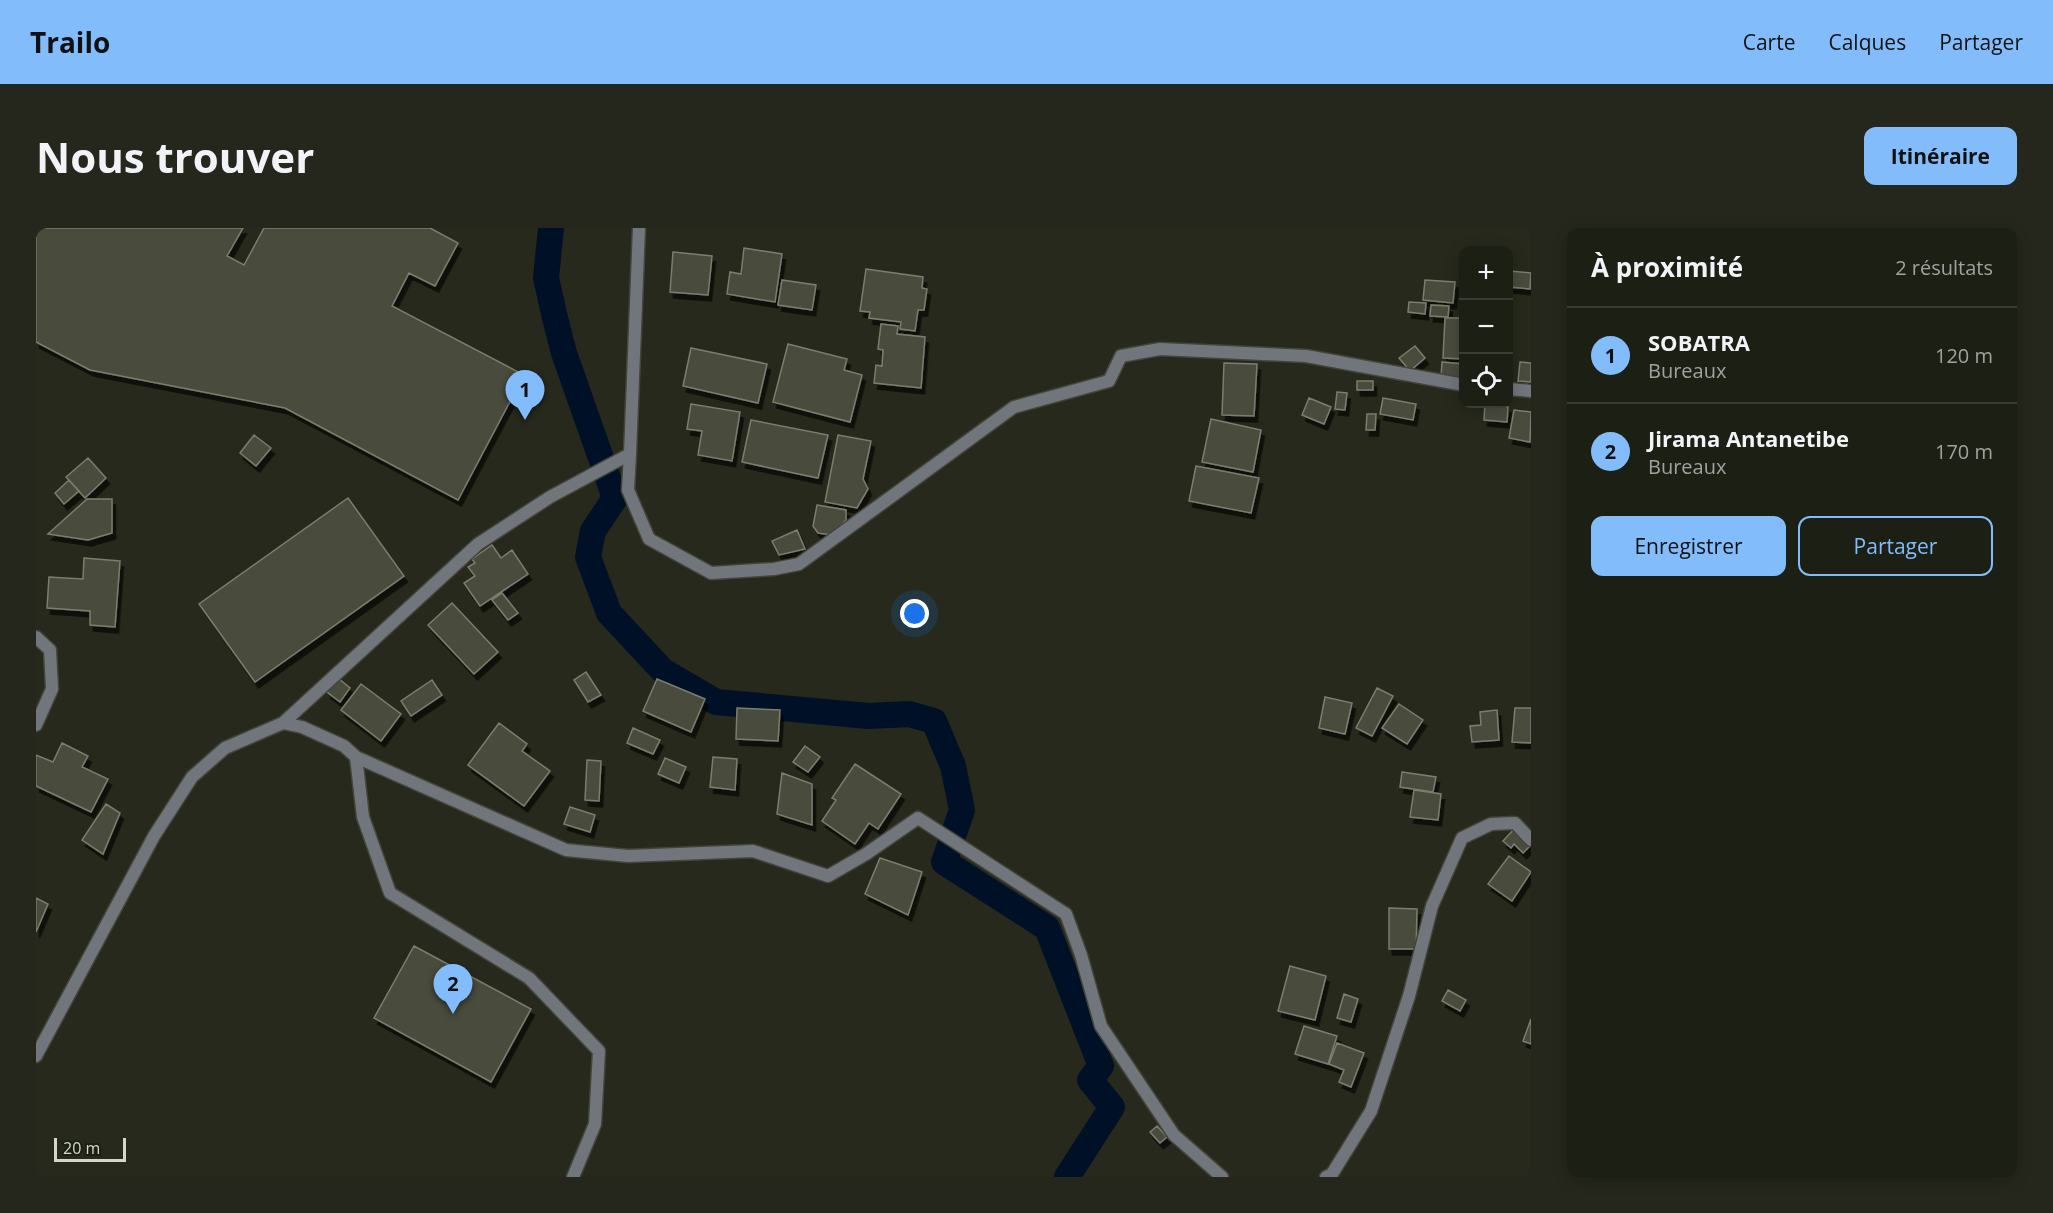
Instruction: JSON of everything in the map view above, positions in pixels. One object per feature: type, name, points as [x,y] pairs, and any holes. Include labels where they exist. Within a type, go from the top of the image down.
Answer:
[{"type":"street","points":[[639,228],[628,490],[649,539],[711,573],[774,569],[799,564],[1014,407],[1109,381],[1121,356],[1160,349],[1306,356],[1459,385]]},
{"type":"street","points":[[1513,389],[1531,391]]},
{"type":"street","points":[[36,1056],[154,836],[192,777],[225,748],[283,723],[478,544],[550,497],[630,453]]},
{"type":"street","points":[[36,637],[50,650],[52,689],[36,725]]},
{"type":"street","points":[[283,723],[302,727],[344,746],[356,757],[566,850],[628,856],[753,851],[828,876],[866,854],[918,818],[1066,914],[1081,955],[1101,1026],[1174,1135],[1222,1177]]},
{"type":"street","points":[[356,757],[363,817],[390,893],[529,978],[599,1051],[595,1124],[573,1177]]},
{"type":"street","points":[[1326,1177],[1332,1174],[1371,1111],[1409,996],[1432,906],[1462,838],[1491,824],[1515,823],[1531,840]]},
{"type":"building","points":[[36,228],[243,228],[227,256],[244,265],[264,228],[430,228],[458,243],[435,286],[409,273],[392,306],[524,375],[458,500],[285,408],[90,370],[36,342]]},
{"type":"building","points":[[744,248],[782,254],[775,302],[727,294],[730,272],[741,274]]},
{"type":"building","points":[[673,252],[712,256],[708,295],[670,292]]},
{"type":"building","points":[[866,269],[923,277],[922,288],[927,289],[924,310],[918,310],[915,331],[900,329],[901,322],[869,318],[870,312],[860,311]]},
{"type":"building","points":[[1513,271],[1531,273],[1530,289],[1513,287]]},
{"type":"building","points":[[782,280],[816,285],[812,310],[778,305]]},
{"type":"building","points":[[1425,280],[1455,282],[1453,303],[1423,300]]},
{"type":"building","points":[[1409,302],[1426,303],[1425,314],[1408,312]]},
{"type":"building","points":[[1431,305],[1449,306],[1448,317],[1430,316]]},
{"type":"building","points":[[1445,318],[1459,318],[1459,359],[1443,358]]},
{"type":"building","points":[[881,324],[898,326],[897,334],[925,337],[921,388],[874,383],[876,365],[882,366],[883,350],[878,349]]},
{"type":"building","points":[[788,344],[847,359],[844,370],[862,375],[850,422],[773,402]]},
{"type":"building","points":[[1415,346],[1425,358],[1410,371],[1399,358]]},
{"type":"building","points":[[691,348],[767,364],[758,403],[683,386]]},
{"type":"building","points":[[1442,362],[1459,364],[1459,379],[1441,377]]},
{"type":"building","points":[[1520,362],[1531,363],[1531,382],[1518,381]]},
{"type":"building","points":[[1224,363],[1257,364],[1254,416],[1222,415]]},
{"type":"building","points":[[1357,381],[1373,381],[1373,390],[1357,390]]},
{"type":"building","points":[[1337,392],[1347,393],[1345,410],[1335,409]]},
{"type":"building","points":[[1309,398],[1331,407],[1324,424],[1302,415]]},
{"type":"building","points":[[1383,398],[1416,404],[1413,420],[1380,414]]},
{"type":"building","points":[[691,404],[740,412],[732,461],[698,455],[702,431],[687,429]]},
{"type":"building","points":[[1485,408],[1508,408],[1507,422],[1484,420]]},
{"type":"building","points":[[1514,410],[1531,412],[1530,442],[1509,438]]},
{"type":"building","points":[[1367,414],[1376,414],[1375,430],[1366,430]]},
{"type":"building","points":[[1211,419],[1261,430],[1253,472],[1202,462]]},
{"type":"building","points":[[751,420],[828,435],[818,478],[742,462]]},
{"type":"building","points":[[254,435],[271,448],[256,466],[240,453]]},
{"type":"building","points":[[838,435],[871,441],[863,479],[868,489],[857,508],[825,502]]},
{"type":"building","points":[[88,458],[106,478],[85,498],[66,477]]},
{"type":"building","points":[[1196,466],[1259,478],[1251,513],[1189,501]]},
{"type":"building","points":[[69,480],[79,491],[64,504],[55,493]]},
{"type":"building","points":[[348,498],[404,576],[255,682],[199,604]]},
{"type":"building","points":[[87,499],[112,499],[112,533],[88,540],[48,534]]},
{"type":"building","points":[[817,505],[846,510],[846,520],[832,535],[818,533],[813,526]]},
{"type":"building","points":[[797,530],[805,549],[779,555],[772,541]]},
{"type":"building","points":[[492,545],[501,558],[512,550],[528,574],[480,606],[464,583],[475,576],[468,567],[475,563],[472,559]]},
{"type":"building","points":[[84,558],[120,561],[115,627],[90,625],[90,611],[47,608],[49,577],[83,579]]},
{"type":"building","points":[[502,593],[518,613],[508,620],[492,600]]},
{"type":"building","points":[[452,603],[498,652],[474,674],[428,625]]},
{"type":"building","points":[[586,672],[601,695],[588,702],[574,680]]},
{"type":"building","points":[[338,678],[350,688],[340,702],[327,692]]},
{"type":"building","points":[[657,679],[705,699],[691,732],[643,711]]},
{"type":"building","points":[[432,680],[442,695],[411,716],[401,701]]},
{"type":"building","points":[[361,684],[401,714],[381,741],[341,710]]},
{"type":"building","points":[[1377,688],[1393,696],[1372,736],[1356,728]]},
{"type":"building","points":[[1325,697],[1352,703],[1345,734],[1319,728]]},
{"type":"building","points":[[1399,704],[1423,720],[1407,744],[1382,728]]},
{"type":"building","points":[[737,708],[780,710],[778,741],[736,739]]},
{"type":"building","points":[[1515,708],[1531,708],[1531,743],[1512,742]]},
{"type":"building","points":[[1497,710],[1499,740],[1472,742],[1470,726],[1481,725],[1480,712]]},
{"type":"building","points":[[499,723],[527,744],[522,751],[550,771],[524,806],[468,765]]},
{"type":"building","points":[[633,728],[660,740],[653,754],[627,743]]},
{"type":"building","points":[[62,743],[88,756],[82,767],[108,779],[91,812],[36,786],[36,755],[53,762]]},
{"type":"building","points":[[805,746],[820,757],[808,772],[793,762]]},
{"type":"building","points":[[713,757],[737,759],[735,790],[710,787]]},
{"type":"building","points":[[665,758],[686,767],[679,783],[658,774]]},
{"type":"building","points":[[587,760],[601,761],[599,801],[585,800]]},
{"type":"building","points":[[855,764],[901,794],[878,829],[869,823],[855,844],[822,821],[836,800],[832,798]]},
{"type":"building","points":[[1402,772],[1436,777],[1433,792],[1400,787]]},
{"type":"building","points":[[782,773],[812,784],[812,825],[777,814]]},
{"type":"building","points":[[1414,790],[1441,794],[1438,820],[1410,817]]},
{"type":"building","points":[[106,804],[120,813],[103,854],[82,840]]},
{"type":"building","points":[[570,807],[595,815],[590,832],[564,824]]},
{"type":"building","points":[[1515,828],[1531,845],[1523,853],[1514,844],[1511,848],[1503,841]]},
{"type":"building","points":[[1509,856],[1531,872],[1512,901],[1488,884]]},
{"type":"building","points":[[880,858],[922,872],[908,915],[865,894]]},
{"type":"building","points":[[36,898],[48,904],[36,932]]},
{"type":"building","points":[[1389,908],[1417,909],[1416,949],[1389,949]]},
{"type":"building","points":[[414,946],[531,1009],[491,1082],[374,1018]]},
{"type":"building","points":[[1290,966],[1326,976],[1315,1020],[1278,1011]]},
{"type":"building","points":[[1448,990],[1466,1000],[1460,1011],[1442,1001]]},
{"type":"building","points":[[1344,994],[1358,999],[1351,1022],[1337,1018]]},
{"type":"building","points":[[1531,1019],[1531,1044],[1523,1041]]},
{"type":"building","points":[[1304,1026],[1337,1036],[1328,1064],[1295,1054]]},
{"type":"building","points":[[1337,1043],[1364,1053],[1351,1087],[1339,1082],[1344,1070],[1329,1064]]},
{"type":"building","points":[[1157,1126],[1167,1137],[1160,1143],[1150,1132]]},
{"type":"waterway","points":[[551,228],[546,278],[555,318],[564,353],[615,498],[593,531],[588,557],[609,613],[663,671],[716,702],[869,716],[909,714],[934,721],[953,766],[962,810],[944,862],[1047,928],[1101,1066],[1090,1080],[1112,1107],[1067,1177]]},
{"type":"place","name":"SOBATRA","points":[[525,420]]},
{"type":"place","name":"Jirama Antanetibe","points":[[453,1014]]}]
